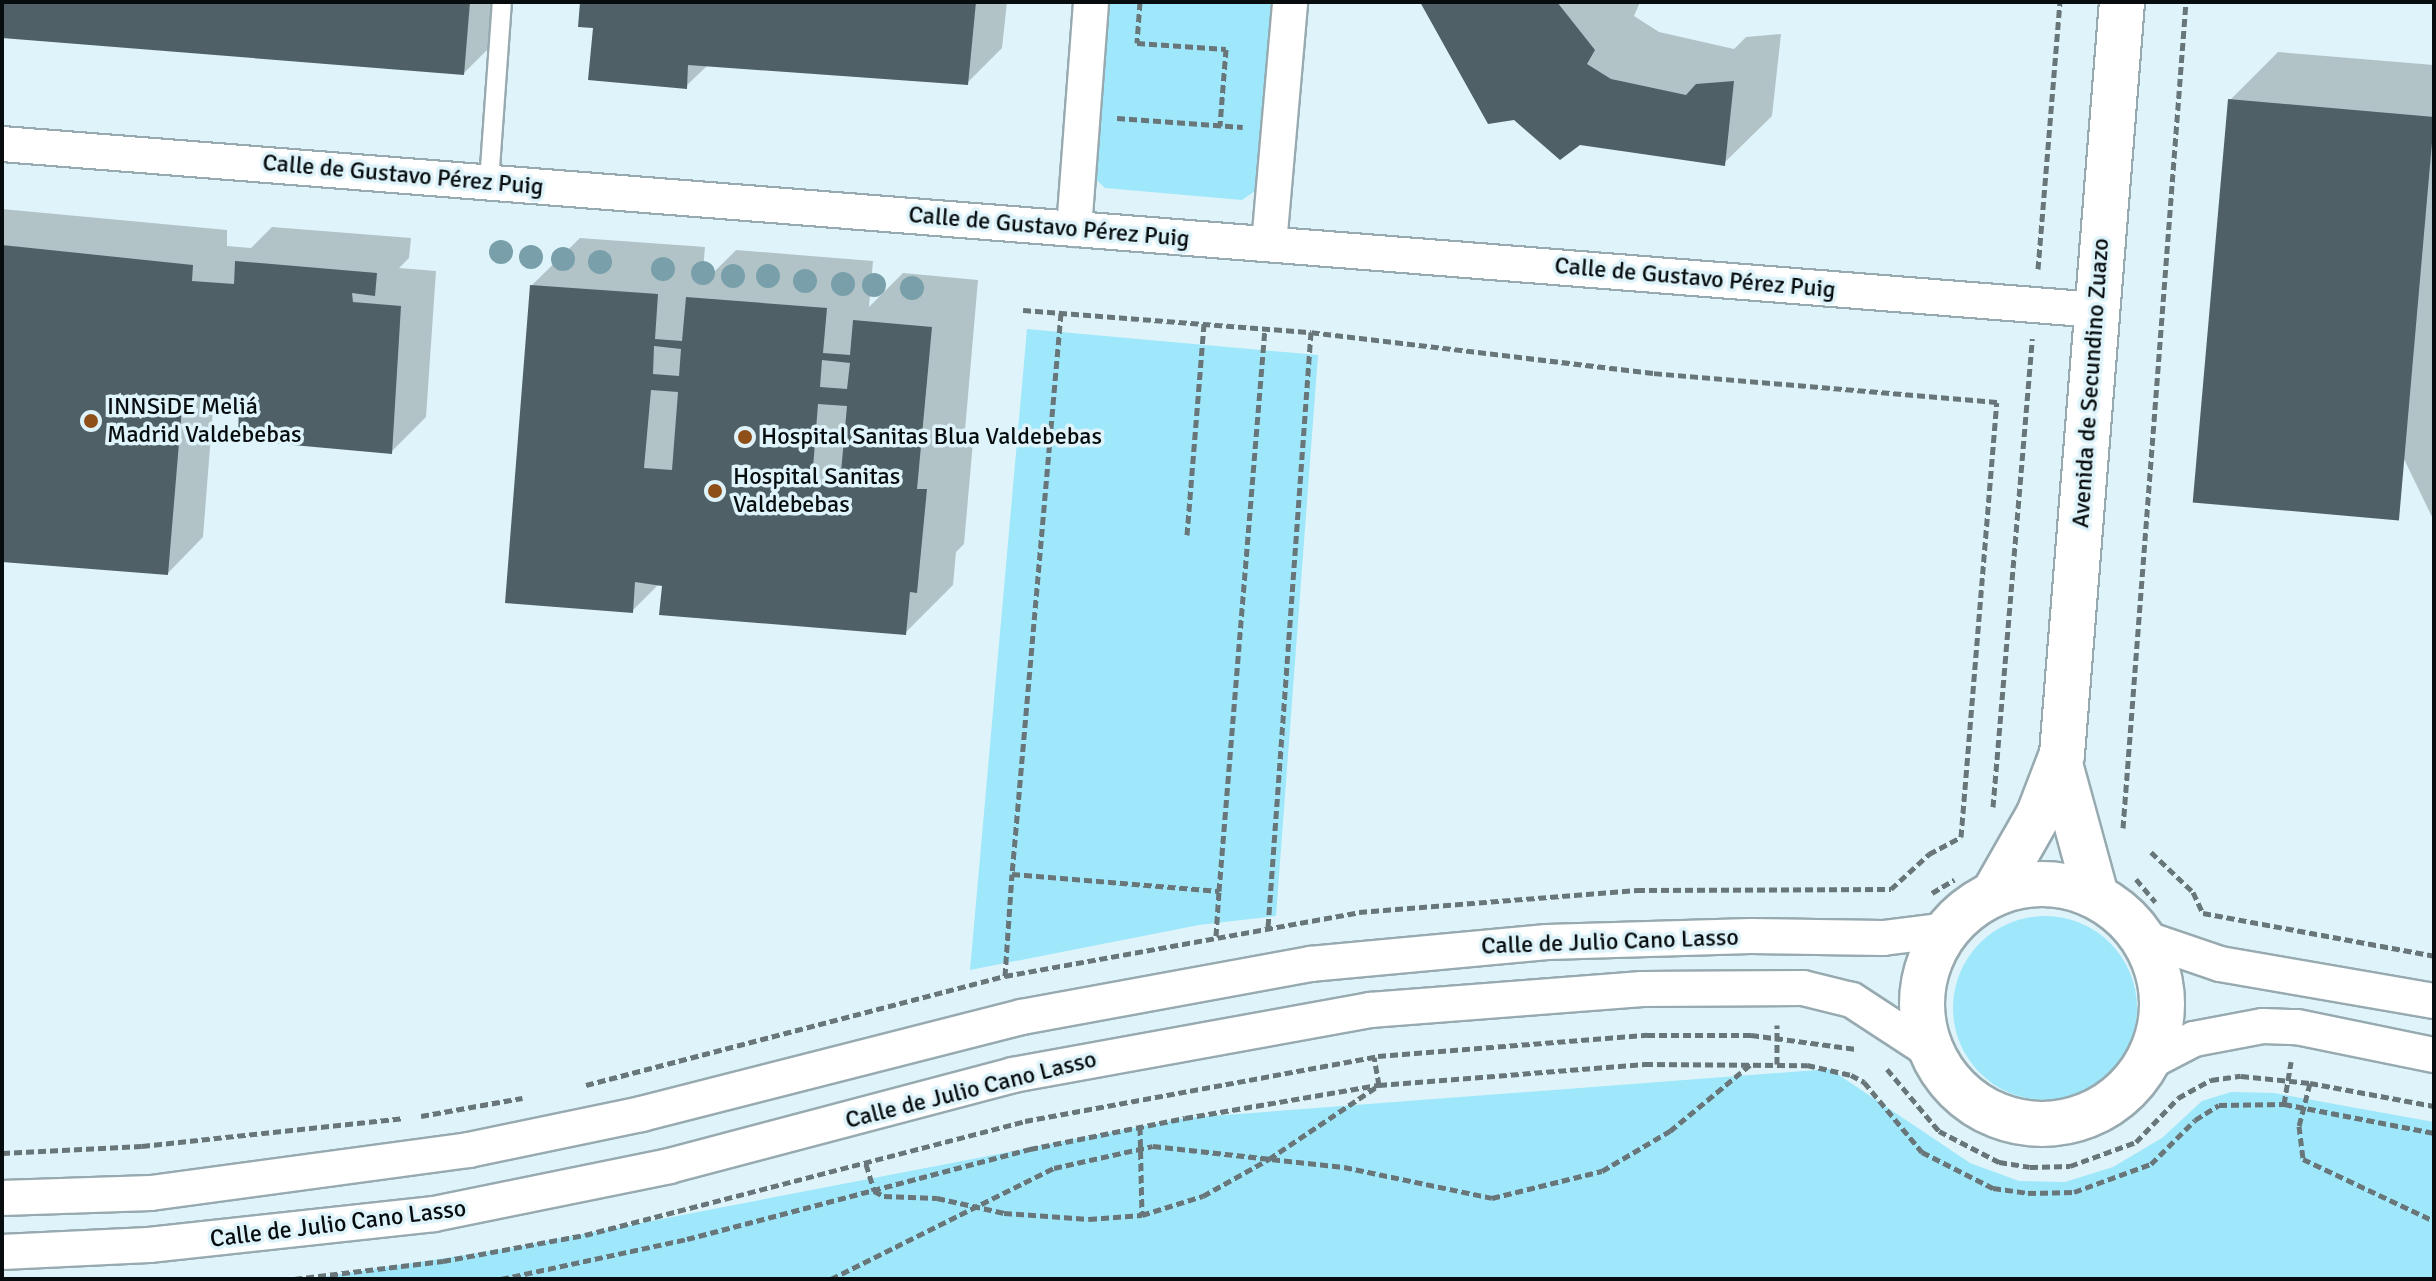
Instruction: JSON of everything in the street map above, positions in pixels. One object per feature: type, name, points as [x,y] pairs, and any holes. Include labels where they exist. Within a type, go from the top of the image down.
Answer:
[{"type":"street","points":[[1074,229],[1091,2]]},
{"type":"street","points":[[1269,244],[1290,2]]},
{"type":"street","name":"Avenida de Secundino Zuazo","points":[[1975,886],[2015,861],[2060,764],[2122,2]]},
{"type":"street","name":"Calle de Gustavo Pérez Puig","points":[[2,144],[2096,310]]},
{"type":"street","name":"Avenida de Secundino Zuazo","points":[[2060,764],[2113,883]]},
{"type":"street","points":[[2154,924],[2163,1000],[2159,1033],[2148,1063],[2124,1094],[2102,1108],[2054,1125],[2016,1123],[1980,1109],[1951,1084],[1930,1051],[1922,988],[1931,957],[1936,913],[1975,886],[2113,883],[2154,924],[2220,964],[2434,1001]]},
{"type":"street","name":"Calle de Julio Cano Lasso","points":[[2,1198],[151,1193],[469,1150],[641,1114],[1022,1017],[1310,964],[1547,942],[1826,935],[1883,938],[1936,913]]},
{"type":"street","name":"Calle de Julio Cano Lasso","points":[[2,1252],[164,1244],[434,1214],[642,1173],[1013,1075],[1370,1010],[1642,989],[1803,988],[1852,1000],[1930,1051]]},
{"type":"street","points":[[2148,1063],[2194,1039],[2263,1026],[2297,1027],[2434,1055]]},
{"type":"lane","points":[[489,182],[502,2]]},
{"type":"path","points":[[1140,2],[1137,43],[1226,49],[1220,126]]},
{"type":"path","points":[[1992,814],[2060,2]]},
{"type":"path","points":[[2122,837],[2186,2]]},
{"type":"path","points":[[1100,116],[1257,129]]},
{"type":"path","points":[[1023,310],[1311,332],[1653,373],[1997,402],[1961,837]]},
{"type":"path","points":[[1005,976],[1061,313]]},
{"type":"path","points":[[1187,535],[1204,324]]},
{"type":"path","points":[[1216,936],[1265,328]]},
{"type":"path","points":[[1268,928],[1311,332]]},
{"type":"path","points":[[2151,852],[2193,892],[2203,913],[2434,956]]},
{"type":"path","points":[[1012,874],[1219,891]]},
{"type":"path","points":[[2113,883],[2154,924]]},
{"type":"path","points":[[1936,913],[1975,886]]},
{"type":"path","points":[[1777,1014],[1777,1064]]},
{"type":"path","points":[[294,1279],[443,1261],[585,1235],[1025,1121],[1374,1057],[1647,1035],[1809,1039],[1860,1050]]},
{"type":"path","points":[[2284,1104],[2292,1055]]},
{"type":"path","points":[[1374,1057],[1379,1085]]},
{"type":"path","points":[[1880,1062],[1939,1131],[1999,1162],[2030,1167],[2070,1166],[2136,1142],[2178,1098],[2211,1080],[2241,1076],[2310,1083],[2434,1106]]},
{"type":"path","points":[[501,1279],[589,1263],[1140,1127],[1379,1085],[1645,1064],[1777,1064],[1851,1075],[1864,1082],[1922,1152],[1993,1188],[2028,1193],[2074,1192],[2151,1164],[2195,1120],[2219,1105],[2284,1104],[2434,1133]]},
{"type":"path","points":[[831,1279],[1054,1168],[1144,1148],[1344,1167],[1492,1198],[1602,1171],[1670,1131],[1751,1064]]},
{"type":"path","points":[[2310,1083],[2307,1109],[2299,1126],[2303,1159],[2434,1221]]},
{"type":"path","points":[[874,1191],[976,1205],[1004,1213],[1089,1219],[1142,1215],[1203,1196],[1269,1159],[1379,1085]]},
{"type":"path","points":[[1140,1127],[1144,1148],[1142,1215]]},
{"type":"path","points":[[866,1164],[874,1191]]},
{"type":"shaded area","points":[[1103,2],[1274,2],[1258,189],[1242,200],[1105,188],[1090,174]]},
{"type":"shaded area","points":[[1027,329],[1318,355],[1276,916],[1199,925],[970,970]]},
{"type":"shaded area","points":[[2045,916],[2063,917],[2080,923],[2110,943],[2130,973],[2136,990],[2136,1026],[2130,1043],[2110,1073],[2080,1093],[2063,1099],[2045,1100],[2027,1099],[2010,1093],[1980,1073],[1960,1043],[1954,1026],[1953,1008],[1954,990],[1960,973],[1980,943],[2010,923],[2027,917]]},
{"type":"shaded area","points":[[1830,1069],[1970,1163],[2019,1181],[2065,1182],[2113,1167],[2162,1138],[2202,1101],[2231,1092],[2274,1093],[2434,1122],[2434,1279],[308,1279],[511,1248],[1185,1118]]},
{"type":"building","points":[[2,2],[470,2],[464,75],[2,38]]},
{"type":"building","points":[[580,2],[976,2],[968,85],[688,65],[687,89],[588,80],[593,28],[578,27]]},
{"type":"building","points":[[1420,2],[1557,2],[1595,50],[1587,64],[1611,79],[1686,95],[1696,84],[1734,81],[1725,166],[1580,145],[1560,160],[1514,120],[1488,124]]},
{"type":"building","points":[[2228,99],[2434,117],[2399,521],[2193,502]]},
{"type":"building","name":"INNSiDE Meliá Madrid Valdebebas","points":[[2,245],[193,265],[192,281],[234,284],[235,261],[377,273],[375,296],[352,293],[353,302],[401,306],[392,454],[238,440],[239,401],[183,395],[168,575],[2,562]]},
{"type":"building","name":"Hospital Sanitas Blua Valdebebas","points":[[530,285],[658,294],[655,339],[682,341],[686,297],[827,308],[823,353],[850,355],[853,320],[932,327],[917,489],[927,489],[917,593],[910,592],[906,635],[659,615],[662,586],[635,582],[633,613],[505,603]],"holes":[[[654,346],[681,349],[679,376],[653,374]],[[822,360],[850,363],[847,389],[820,387]],[[651,390],[678,392],[672,470],[644,468]],[[818,404],[847,406],[840,483],[812,481]]]},
{"type":"place","name":"INNSiDE Meliá Madrid Valdebebas","points":[[91,421]]},
{"type":"place","name":"Hospital Sanitas Blua Valdebebas","points":[[745,437]]},
{"type":"place","name":"Hospital Sanitas Valdebebas","points":[[715,491]]}]
